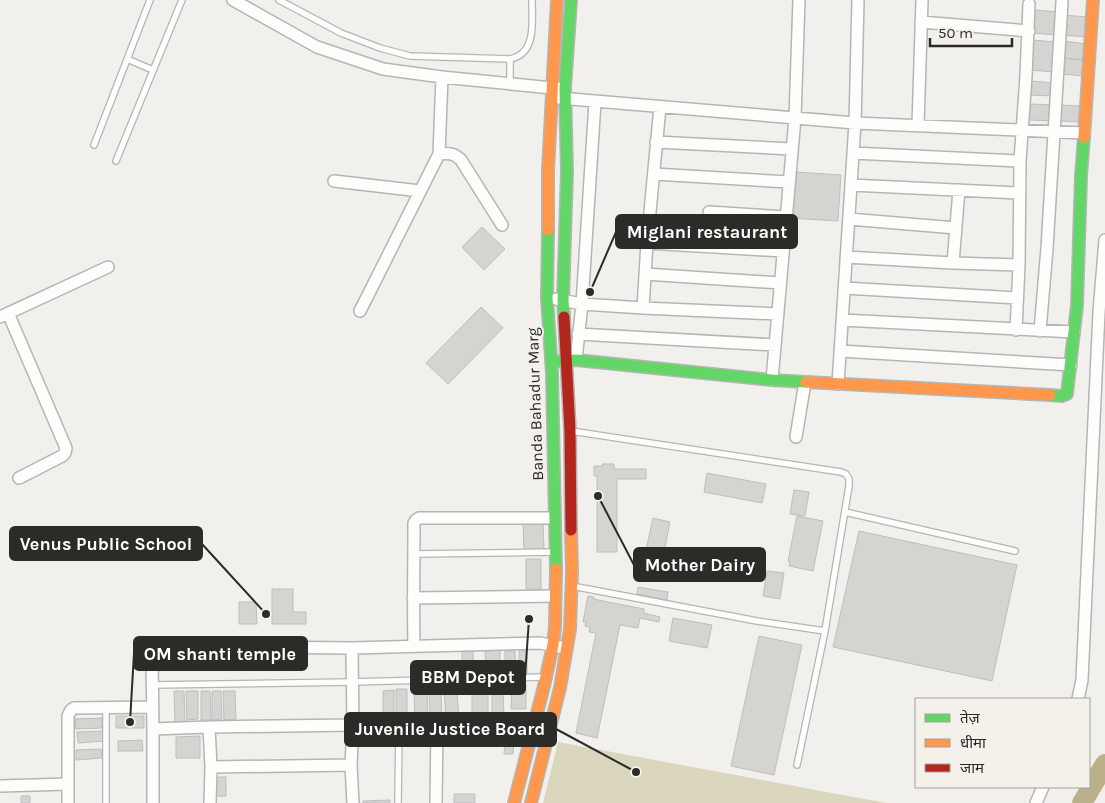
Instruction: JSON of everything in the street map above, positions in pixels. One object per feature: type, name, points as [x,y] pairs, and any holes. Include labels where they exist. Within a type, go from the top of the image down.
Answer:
[{"type":"street","points":[[235,0],[317,47],[383,69],[510,84],[552,93],[565,93],[595,102],[660,108],[855,123],[1084,133]]},
{"type":"street","name":"Banda Bahadur Marg","points":[[514,803],[553,645],[555,627],[556,571],[552,362],[547,298],[548,170],[557,0]]},
{"type":"street","name":"Banda Bahadur Marg","points":[[531,803],[560,688],[570,629],[572,586],[571,361],[563,300],[567,171],[565,93],[571,0]]},
{"type":"street","points":[[772,380],[795,118],[799,0]]},
{"type":"street","points":[[838,384],[855,123],[858,0]]},
{"type":"street","points":[[918,125],[922,0]]},
{"type":"street","points":[[552,362],[571,361],[772,380],[1062,396],[1067,394],[1077,305],[1081,176],[1093,0]]},
{"type":"street","points":[[1040,331],[1062,2]]},
{"type":"street","points":[[1016,330],[1020,161],[1029,31],[1029,4]]},
{"type":"street","points":[[921,22],[1029,31]]},
{"type":"street","points":[[360,311],[439,154],[442,77]]},
{"type":"street","points":[[571,361],[578,334],[582,304],[595,102]]},
{"type":"street","points":[[643,308],[647,243],[660,108]]},
{"type":"street","points":[[656,142],[792,149]]},
{"type":"street","points":[[439,154],[451,153],[461,160],[502,225]]},
{"type":"street","points":[[853,153],[1020,161]]},
{"type":"street","points":[[654,174],[789,182]]},
{"type":"street","points":[[334,181],[420,192]]},
{"type":"street","points":[[851,185],[1019,193]]},
{"type":"street","points":[[953,262],[959,190]]},
{"type":"street","points":[[709,212],[786,216]]},
{"type":"street","points":[[849,219],[956,228]]},
{"type":"street","points":[[1078,698],[1082,680],[1099,312],[1105,240]]},
{"type":"street","points":[[647,243],[783,251]]},
{"type":"street","points":[[846,257],[1019,265]]},
{"type":"street","points":[[19,478],[62,456],[66,448],[4,315],[108,267]]},
{"type":"street","points":[[645,274],[780,283]]},
{"type":"street","points":[[844,288],[1017,298]]},
{"type":"street","points":[[547,298],[582,304],[778,314]]},
{"type":"street","points":[[842,320],[1074,332]]},
{"type":"street","points":[[578,334],[775,345]]},
{"type":"street","points":[[840,351],[1071,365]]},
{"type":"street","points":[[796,436],[805,382]]},
{"type":"street","points":[[414,646],[414,524],[416,520],[419,518],[554,518]]},
{"type":"street","points":[[556,571],[572,572]]},
{"type":"street","points":[[413,598],[555,596]]},
{"type":"street","points":[[153,803],[152,659],[158,649],[166,646],[352,648],[540,643],[567,648]]},
{"type":"street","points":[[352,648],[353,725],[351,765],[354,803]]},
{"type":"street","points":[[68,803],[69,712],[74,708],[152,707]]},
{"type":"street","points":[[152,729],[353,725],[399,727],[534,723],[551,726]]},
{"type":"street","points":[[436,803],[437,726]]},
{"type":"street","points":[[209,727],[210,803]]},
{"type":"street","points":[[211,767],[351,765]]},
{"type":"street","points":[[0,786],[68,784]]},
{"type":"street","points":[[1036,803],[1043,788]]},
{"type":"lane","points":[[94,146],[150,0]]},
{"type":"lane","points":[[116,161],[182,0]]},
{"type":"lane","points":[[279,0],[341,33],[387,50],[410,56],[510,59],[524,53],[531,40],[532,0]]},
{"type":"lane","points":[[127,59],[153,70]]},
{"type":"lane","points":[[510,59],[510,84]]},
{"type":"lane","points":[[570,431],[846,474],[850,486],[825,631],[797,765]]},
{"type":"lane","points":[[845,512],[1015,551]]},
{"type":"lane","points":[[414,554],[555,552]]},
{"type":"lane","points":[[555,584],[756,621],[825,631]]},
{"type":"lane","points":[[152,685],[545,677]]},
{"type":"lane","points":[[106,708],[106,803]]},
{"type":"lane","points":[[398,803],[399,727]]},
{"type":"shaded area","points":[[558,742],[886,803],[543,803]]},
{"type":"building","points":[[1034,10],[1060,12],[1058,35],[1032,33]]},
{"type":"building","points":[[1063,15],[1088,17],[1087,37],[1061,35]]},
{"type":"building","points":[[1031,40],[1058,42],[1055,72],[1028,70]]},
{"type":"building","points":[[1063,41],[1087,44],[1085,60],[1061,58]]},
{"type":"building","points":[[1061,58],[1085,60],[1084,76],[1060,74]]},
{"type":"building","points":[[1030,81],[1054,83],[1053,96],[1029,95]]},
{"type":"building","points":[[1030,104],[1054,105],[1053,121],[1029,120]]},
{"type":"building","points":[[1058,105],[1082,106],[1081,122],[1057,121]]},
{"type":"building","points":[[794,172],[841,175],[838,221],[791,218]]},
{"type":"building","points":[[482,227],[505,249],[484,270],[462,247]]},
{"type":"building","points":[[481,307],[503,328],[448,384],[426,363]]},
{"type":"building","points":[[602,464],[614,464],[614,469],[646,469],[646,479],[617,479],[617,552],[597,552],[597,476],[594,476],[594,466],[602,466]]},
{"type":"building","points":[[707,473],[766,484],[762,503],[704,492]]},
{"type":"building","points":[[794,490],[809,492],[805,516],[790,514]]},
{"type":"building","points":[[797,516],[823,521],[813,571],[789,566],[790,562],[788,561]]},
{"type":"building","points":[[653,518],[670,522],[664,553],[646,550]]},
{"type":"building","points":[[543,521],[544,551],[524,551],[523,522]]},
{"type":"building","points":[[859,531],[1017,565],[992,681],[833,647]]},
{"type":"building","points":[[526,559],[541,559],[541,589],[526,589]]},
{"type":"building","points":[[767,571],[784,573],[780,599],[763,596]]},
{"type":"building","points":[[638,587],[668,592],[667,600],[637,594]]},
{"type":"building","points":[[272,589],[293,589],[293,612],[306,612],[306,624],[272,624]]},
{"type":"building","points":[[588,596],[594,597],[593,599],[644,609],[644,613],[660,617],[659,622],[640,618],[638,628],[620,625],[597,738],[576,733],[596,633],[589,632],[590,627],[585,626],[586,622],[583,622]]},
{"type":"building","points":[[239,602],[256,602],[257,624],[239,624]]},
{"type":"building","points":[[673,618],[712,625],[707,648],[669,641]]},
{"type":"building","points":[[759,636],[802,645],[774,775],[731,766]]},
{"type":"building","points":[[462,648],[473,648],[474,677],[462,677]]},
{"type":"building","points":[[500,650],[500,673],[486,673],[485,651]]},
{"type":"building","points":[[505,651],[515,651],[516,674],[505,674]]},
{"type":"building","points":[[519,651],[527,651],[527,674],[519,674]]},
{"type":"building","points":[[512,685],[526,685],[526,709],[511,709]]},
{"type":"building","points":[[396,689],[407,689],[407,719],[396,719]]},
{"type":"building","points":[[472,689],[488,689],[488,719],[472,720]]},
{"type":"building","points":[[492,689],[503,689],[504,717],[492,717]]},
{"type":"building","points":[[394,690],[394,718],[383,718],[383,691]]},
{"type":"building","points":[[429,690],[441,690],[442,720],[430,721]]},
{"type":"building","points":[[174,691],[184,691],[185,722],[175,722]]},
{"type":"building","points":[[186,691],[198,691],[198,719],[187,720]]},
{"type":"building","points":[[201,691],[210,691],[211,720],[201,720]]},
{"type":"building","points":[[212,691],[221,691],[222,719],[212,720]]},
{"type":"building","points":[[223,691],[235,691],[236,719],[224,720]]},
{"type":"building","points":[[427,691],[428,721],[415,722],[414,692]]},
{"type":"building","points":[[444,691],[457,691],[459,719],[446,720]]},
{"type":"building","points":[[116,716],[144,716],[144,728],[116,728]]},
{"type":"building","points":[[102,718],[102,728],[76,729],[75,719]]},
{"type":"building","points":[[104,731],[104,741],[78,743],[77,732]]},
{"type":"building","points":[[506,731],[515,732],[513,754],[504,754]]},
{"type":"building","points":[[200,736],[200,758],[176,758],[176,737]]},
{"type":"building","points":[[142,740],[143,751],[118,751],[118,741]]},
{"type":"building","points":[[101,749],[102,758],[76,760],[76,750]]},
{"type":"building","points":[[216,777],[226,777],[226,796],[216,796]]},
{"type":"building","points":[[454,794],[475,794],[475,803],[454,803]]},
{"type":"building","points":[[21,796],[30,796],[30,803],[21,803]]},
{"type":"building","points":[[390,800],[390,803],[363,803],[363,801]]},
{"type":"waterway","points":[[1082,803],[1105,764]]},
{"type":"traffic: fast","points":[[564,317],[567,171],[565,88],[571,0]]},
{"type":"traffic: fast","points":[[1050,395],[1062,396],[1067,394],[1077,305],[1084,137]]},
{"type":"traffic: fast","points":[[548,230],[547,298],[552,373],[556,569]]},
{"type":"traffic: fast","points":[[552,362],[576,360],[806,382]]},
{"type":"traffic: slow","points":[[548,230],[548,170],[557,0]]},
{"type":"traffic: slow","points":[[1084,137],[1093,0]]},
{"type":"traffic: slow","points":[[806,382],[1050,395]]},
{"type":"traffic: slow","points":[[531,803],[560,688],[570,629],[571,530]]},
{"type":"traffic: slow","points":[[514,803],[553,645],[556,569]]},
{"type":"traffic: jam","points":[[564,317],[570,431],[571,530]]},
{"type":"place","name":"Miglani restaurant","points":[[590,292]]},
{"type":"place","name":"Mother Dairy","points":[[598,496]]},
{"type":"place","name":"Venus Public School","points":[[266,614]]},
{"type":"place","name":"BBM Depot","points":[[529,619]]},
{"type":"place","name":"OM shanti temple","points":[[130,722]]},
{"type":"place","name":"Juvenile Justice Board","points":[[636,772]]}]
